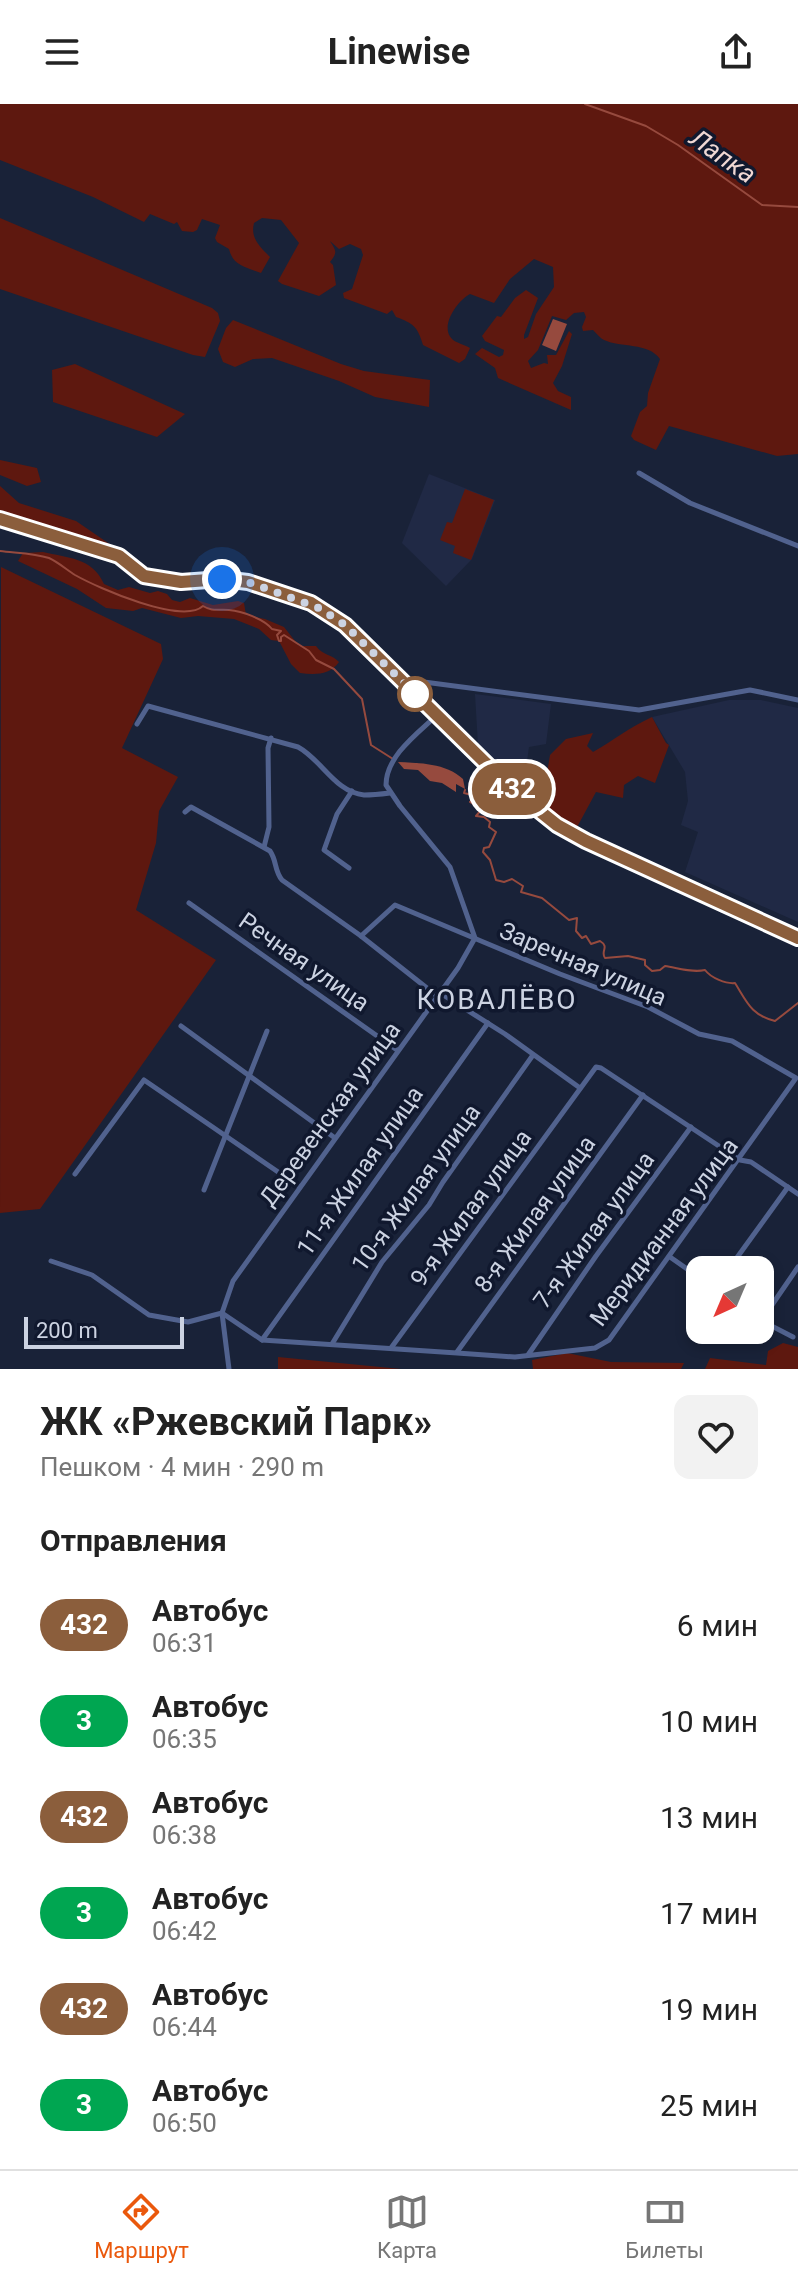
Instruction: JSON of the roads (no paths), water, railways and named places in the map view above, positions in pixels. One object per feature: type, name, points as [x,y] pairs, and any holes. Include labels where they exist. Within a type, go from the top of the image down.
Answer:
[{"type":"street","points":[[639,473],[690,503],[798,546]]},
{"type":"street","points":[[0,519],[119,556],[137,572],[153,578],[181,582],[236,579],[319,608],[345,625],[512,789],[570,833],[798,938]]},
{"type":"street","points":[[400,679],[639,710],[750,690],[798,700]]},
{"type":"street","points":[[413,691],[423,682]]},
{"type":"street","points":[[137,724],[148,706],[271,738],[307,752],[333,779],[352,791],[367,795],[390,793]]},
{"type":"street","points":[[437,715],[396,758],[386,778],[390,793],[450,867],[475,938]]},
{"type":"street","points":[[264,847],[269,827],[268,748],[271,738]]},
{"type":"street","points":[[349,868],[324,850],[337,814],[352,791]]},
{"type":"street","points":[[185,812],[191,807],[264,847],[274,857],[274,868],[282,880],[438,995],[488,1023],[580,1088],[593,1070],[601,1068],[740,1160],[751,1162],[798,1194]]},
{"type":"street","name":"Речная улица","points":[[189,903],[397,1050]]},
{"type":"street","name":"Заречная улица","points":[[361,936],[395,905],[648,1007],[699,1034],[732,1041],[796,1078]]},
{"type":"street","name":"Деревенская улица","points":[[222,1313],[233,1281],[471,950],[475,938]]},
{"type":"street","name":"11-я Жилая улица","points":[[262,1340],[488,1023]]},
{"type":"street","points":[[181,1026],[335,1138]]},
{"type":"street","points":[[204,1190],[267,1031]]},
{"type":"street","name":"10-я Жилая улица","points":[[332,1344],[382,1262],[429,1205],[533,1055]]},
{"type":"street","name":"Меридианная улица","points":[[262,1340],[527,1356],[595,1348],[609,1340],[796,1078]]},
{"type":"street","points":[[75,1174],[144,1080],[300,1187]]},
{"type":"street","name":"9-я Жилая улица","points":[[391,1348],[580,1088]]},
{"type":"street","name":"8-я Жилая улица","points":[[457,1353],[643,1095]]},
{"type":"street","name":"7-я Жилая улица","points":[[527,1356],[691,1127]]},
{"type":"street","points":[[738,1256],[788,1187]]},
{"type":"street","points":[[670,1257],[686,1268]]},
{"type":"street","points":[[51,1261],[92,1275],[149,1315],[188,1322],[222,1313],[262,1340]]},
{"type":"street","points":[[774,1301],[798,1267]]},
{"type":"street","points":[[222,1313],[229,1369]]},
{"type":"street","points":[[774,1328],[793,1337]]},
{"type":"waterway","name":"Лапка","points":[[585,104],[646,126],[762,205],[798,207]]},
{"type":"waterway","points":[[0,551],[49,558],[102,588],[159,608],[192,611],[203,606],[212,610],[240,612],[281,631],[277,635],[279,641],[284,635],[309,651],[316,660],[334,669],[362,699],[371,745],[393,759]]},
{"type":"waterway","points":[[465,790],[464,793],[468,794],[475,789],[476,799],[470,802],[482,809],[476,816],[484,817],[496,832],[483,852],[490,860],[496,880],[504,882],[512,879],[523,886],[521,892],[542,898],[569,920],[577,918],[576,931],[582,938],[586,936],[591,944],[603,943],[605,958],[628,956],[645,960],[645,965],[652,971],[665,966],[690,971],[705,970],[719,980],[735,983],[755,1011],[775,1021],[798,1003]]},
{"type":"district","name":"КОВАЛЁВО","points":[[497,999]]}]
